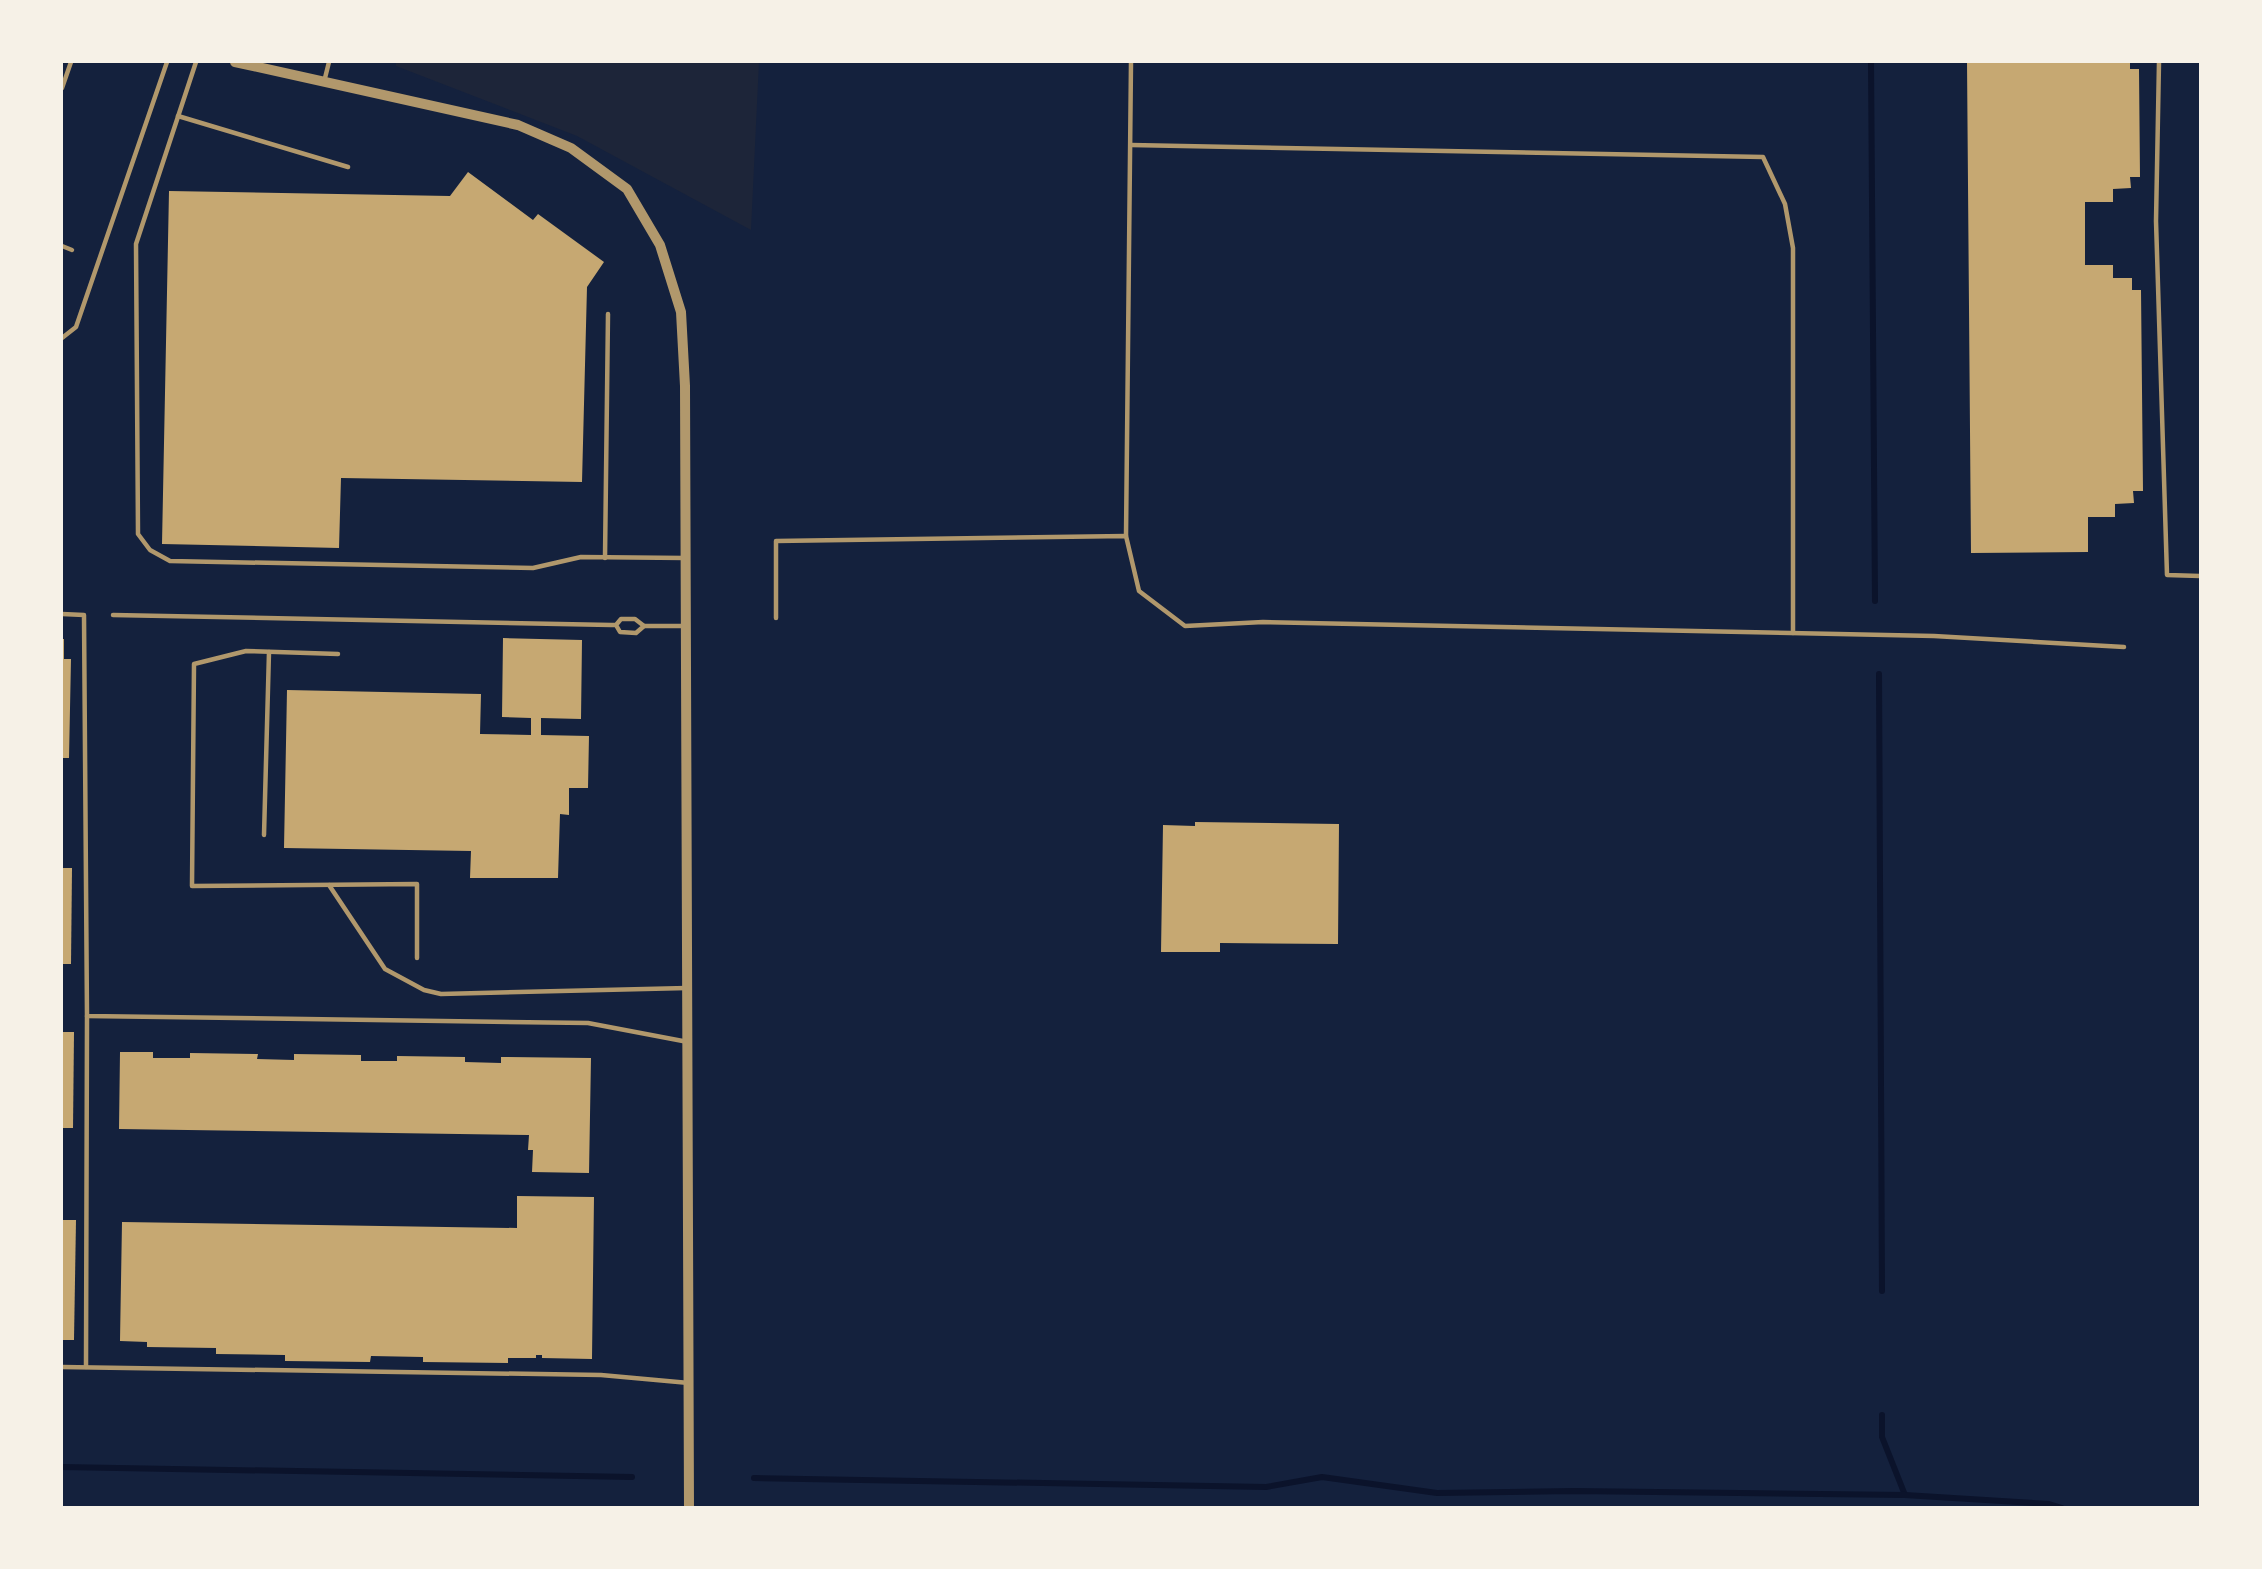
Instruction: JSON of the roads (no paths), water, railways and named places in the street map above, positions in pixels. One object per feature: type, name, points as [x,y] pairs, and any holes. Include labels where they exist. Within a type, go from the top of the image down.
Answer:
[{"type":"street","points":[[235,62],[518,125],[571,148],[627,189],[660,245],[681,312],[685,386],[689,1508]]},
{"type":"lane","points":[[62,84],[71,62]]},
{"type":"lane","points":[[62,338],[76,327],[167,62]]},
{"type":"lane","points":[[196,62],[136,244],[138,534],[150,550],[170,561],[533,568],[581,557],[686,558]]},
{"type":"lane","points":[[324,81],[329,62]]},
{"type":"lane","points":[[1131,62],[1126,536],[1139,591],[1185,626],[1263,622],[1793,633],[1943,637],[2124,647]]},
{"type":"lane","points":[[2159,62],[2156,221],[2167,576],[2200,576]]},
{"type":"lane","points":[[178,116],[348,167]]},
{"type":"lane","points":[[1131,145],[1763,157],[1785,204],[1793,248],[1793,633]]},
{"type":"lane","points":[[62,246],[72,250]]},
{"type":"lane","points":[[606,558],[608,314]]},
{"type":"lane","points":[[776,618],[776,541],[1126,536]]},
{"type":"lane","points":[[62,615],[84,615],[87,1016],[86,1367]]},
{"type":"lane","points":[[113,615],[616,625]]},
{"type":"lane","points":[[616,625],[621,619],[635,619],[644,626],[686,626]]},
{"type":"lane","points":[[616,625],[620,632],[636,633],[644,626]]},
{"type":"lane","points":[[338,654],[246,651],[194,664],[192,886],[417,884],[417,958]]},
{"type":"lane","points":[[264,836],[269,652]]},
{"type":"lane","points":[[329,885],[385,969],[424,990],[441,994],[687,988]]},
{"type":"lane","points":[[87,1016],[588,1023],[688,1042]]},
{"type":"lane","points":[[62,1367],[602,1375],[689,1383]]},
{"type":"waterway","points":[[1871,62],[1875,601]]},
{"type":"waterway","points":[[1879,674],[1882,1291]]},
{"type":"waterway","points":[[1882,1415],[1882,1437],[1905,1495]]},
{"type":"waterway","points":[[62,1467],[632,1477]]},
{"type":"waterway","points":[[754,1478],[1266,1487],[1322,1477],[1437,1493],[1574,1491],[1905,1495],[2049,1504],[2062,1508]]}]
